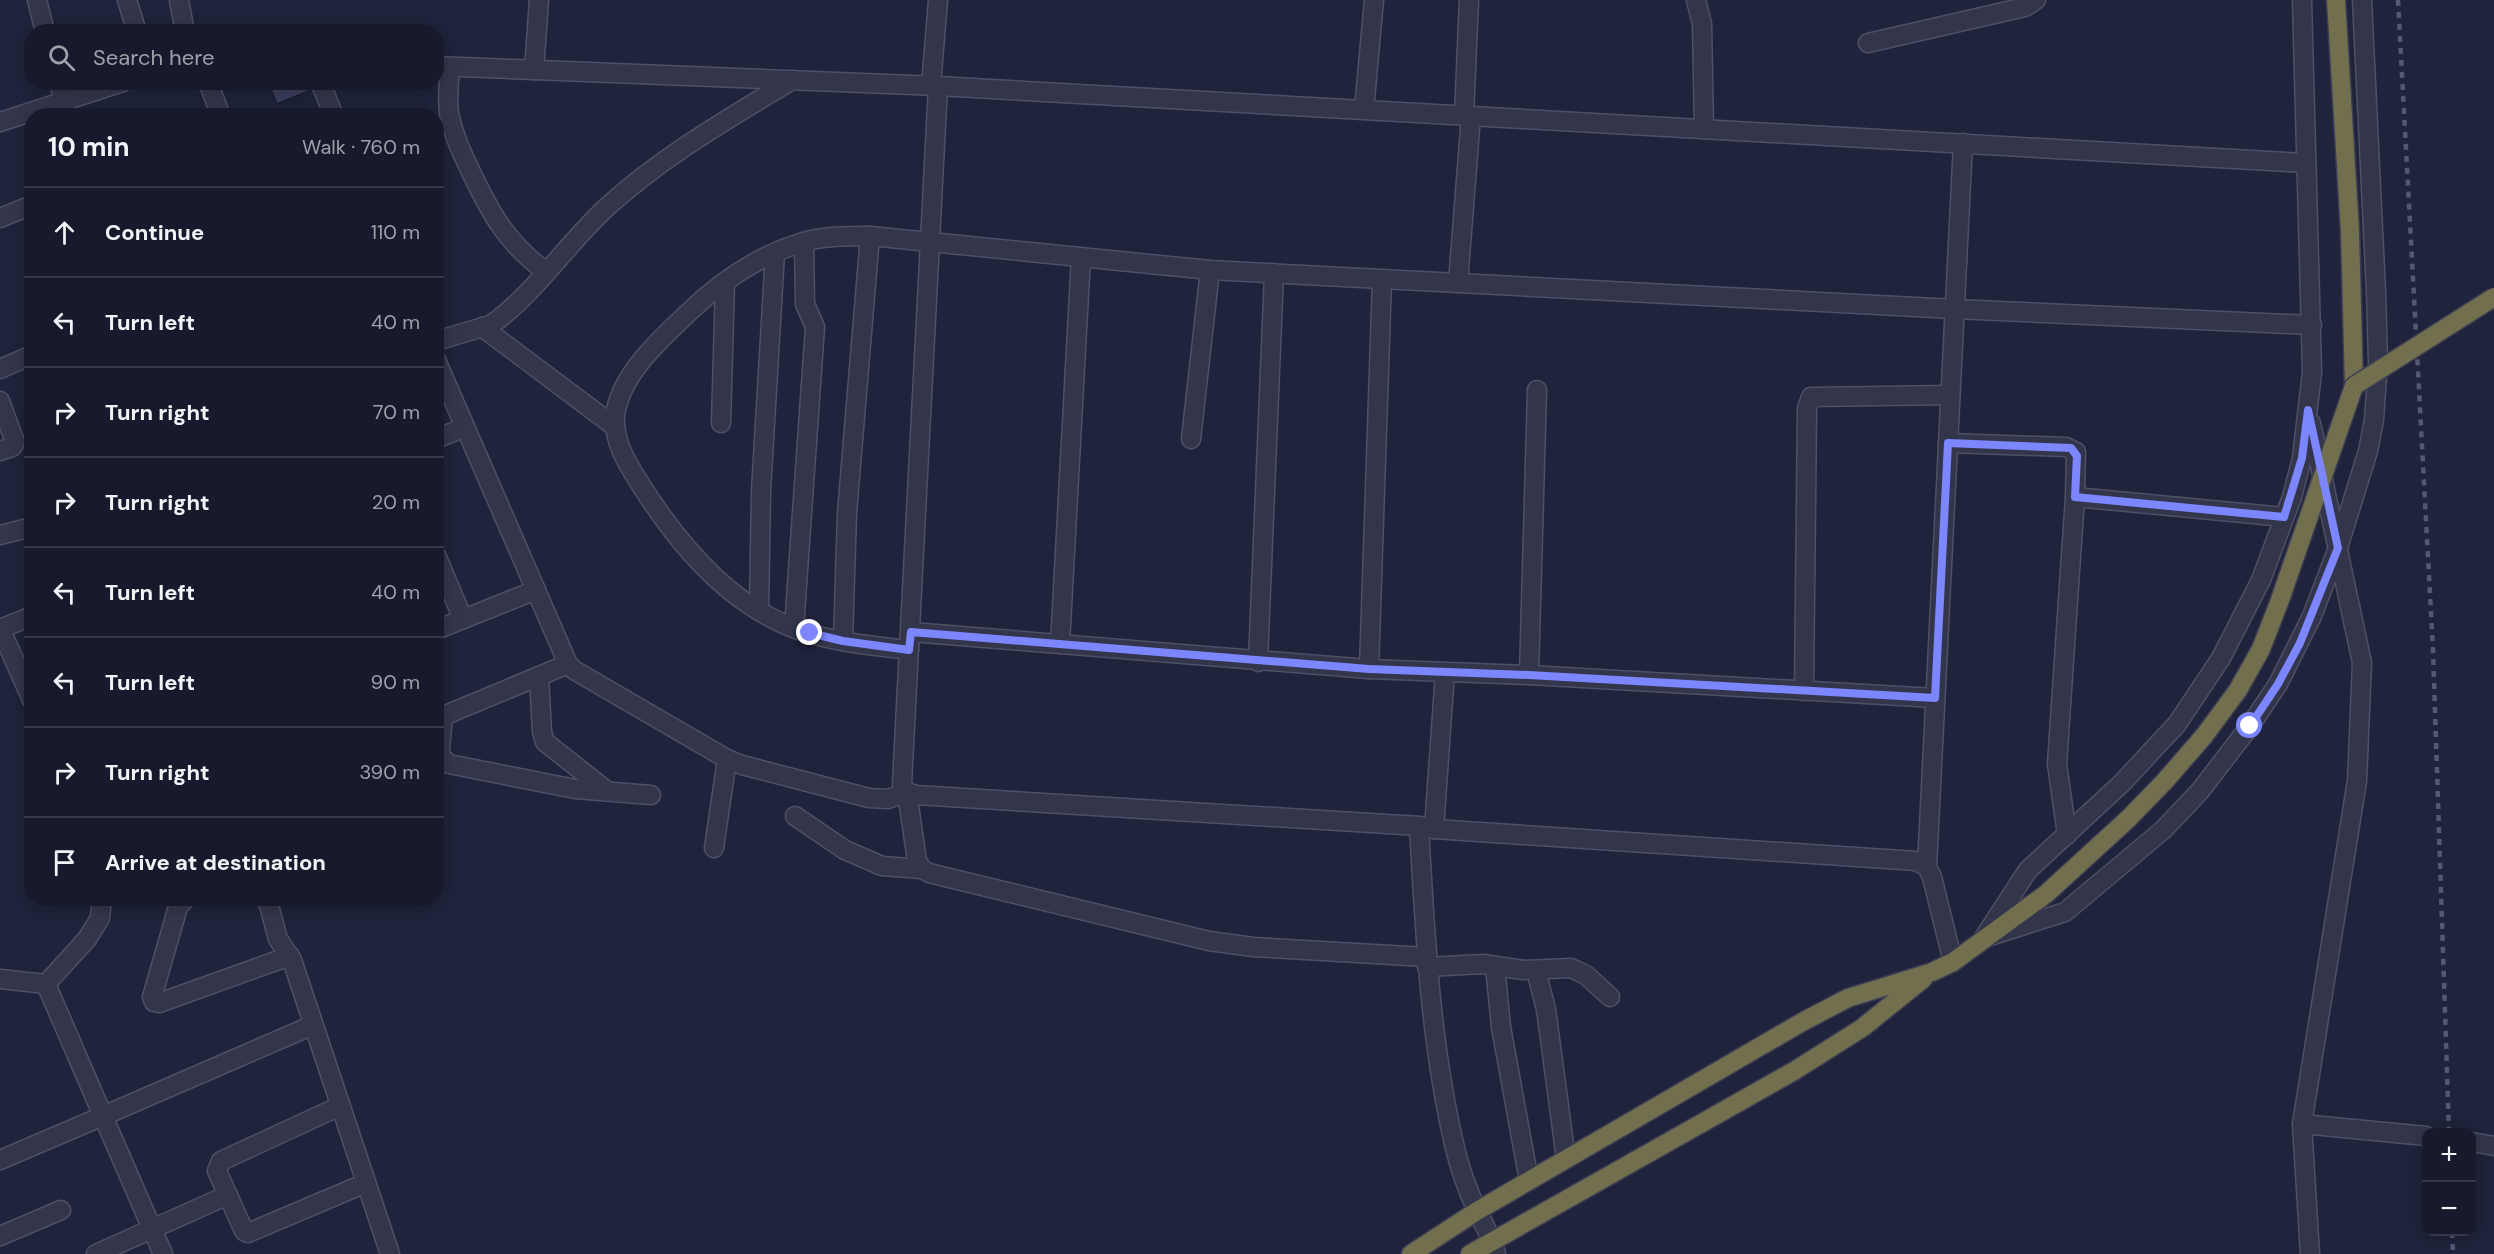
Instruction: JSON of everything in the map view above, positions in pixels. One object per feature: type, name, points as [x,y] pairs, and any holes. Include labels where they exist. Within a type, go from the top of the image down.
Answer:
[{"type":"highway","points":[[1411,1254],[1477,1211],[1848,998],[1932,972],[1953,962],[2046,894],[2128,819],[2204,736],[2238,690],[2261,649],[2280,600],[2354,386],[2350,232],[2336,0]]},
{"type":"highway","points":[[2354,386],[2494,297]]},
{"type":"highway","points":[[1470,1254],[1495,1247],[1794,1071],[1862,1028],[1932,972]]},
{"type":"street","points":[[36,0],[43,24]]},
{"type":"street","points":[[127,0],[134,24]]},
{"type":"street","points":[[179,0],[184,24]]},
{"type":"street","points":[[534,70],[539,0]]},
{"type":"street","points":[[922,869],[917,861],[907,792],[902,783],[930,242],[938,0]]},
{"type":"street","points":[[1364,110],[1374,0]]},
{"type":"street","points":[[1458,283],[1467,116],[1469,0]]},
{"type":"street","points":[[1696,0],[1702,24],[1704,129]]},
{"type":"street","points":[[1868,43],[2025,7],[2036,0]]},
{"type":"street","points":[[1983,939],[2028,870],[2122,783],[2177,724],[2221,658],[2260,579],[2284,517],[2302,458],[2312,372],[2302,0]]},
{"type":"street","points":[[1983,939],[2065,912],[2163,830],[2200,791],[2225,760],[2278,684],[2312,616],[2338,548],[2372,436],[2378,362],[2362,0]]},
{"type":"street","points":[[444,67],[934,86],[2305,163]]},
{"type":"street","points":[[444,73],[451,124],[483,197],[505,235],[529,260],[546,272]]},
{"type":"street","points":[[444,339],[490,325],[508,312],[607,208],[649,173],[692,141],[792,80]]},
{"type":"street","points":[[61,90],[64,101]]},
{"type":"street","points":[[43,108],[98,90]]},
{"type":"street","points":[[211,90],[218,108]]},
{"type":"street","points":[[323,90],[331,108]]},
{"type":"street","points":[[0,122],[24,114]]},
{"type":"street","points":[[1953,962],[1932,877],[1927,867],[1962,143]]},
{"type":"street","points":[[0,218],[24,208]]},
{"type":"street","points":[[1935,698],[1529,675],[1369,669],[1258,662],[1060,644],[843,641],[794,628],[759,611],[713,576],[662,517],[631,470],[616,437],[614,426],[616,408],[630,378],[659,341],[698,303],[744,269],[775,253],[804,242],[833,237],[870,236],[1210,270],[1954,309],[2312,325]]},
{"type":"street","points":[[843,641],[847,513],[870,236]]},
{"type":"street","points":[[794,628],[815,327],[805,304],[804,242]]},
{"type":"street","points":[[759,611],[761,491],[775,253]]},
{"type":"street","points":[[1060,644],[1081,257]]},
{"type":"street","points":[[1191,439],[1210,270]]},
{"type":"street","points":[[1258,662],[1274,273]]},
{"type":"street","points":[[1369,669],[1382,279]]},
{"type":"street","points":[[721,423],[725,284]]},
{"type":"street","points":[[482,327],[614,426]]},
{"type":"street","points":[[0,369],[24,358]]},
{"type":"street","points":[[444,378],[568,664],[604,688],[727,759],[742,765],[868,798],[888,799],[907,792],[916,795],[1916,861],[1927,867]]},
{"type":"street","points":[[1529,675],[1537,390]]},
{"type":"street","points":[[1804,691],[1807,408],[1810,397],[1950,395]]},
{"type":"street","points":[[0,401],[15,437],[12,447],[0,451]]},
{"type":"street","points":[[2308,410],[2362,663],[2357,781],[2302,1124],[2310,1254]]},
{"type":"street","points":[[444,436],[465,427]]},
{"type":"street","points":[[1948,443],[2071,448],[2077,456],[2057,764],[2067,835]]},
{"type":"street","points":[[2075,497],[2284,517]]},
{"type":"street","points":[[0,535],[24,529]]},
{"type":"street","points":[[444,574],[463,619]]},
{"type":"street","points":[[444,627],[536,590]]},
{"type":"street","points":[[24,619],[1,628],[24,680]]},
{"type":"street","points":[[444,715],[568,664]]},
{"type":"street","points":[[1446,672],[1427,827],[1427,962],[1433,1024],[1455,1148],[1477,1211],[1495,1247]]},
{"type":"street","points":[[539,676],[542,732],[545,742],[607,791]]},
{"type":"street","points":[[714,848],[727,759]]},
{"type":"street","points":[[444,760],[449,764],[564,787],[651,795]]},
{"type":"street","points":[[795,816],[844,850],[873,862],[894,868],[922,869],[929,873],[1209,941],[1427,962],[1536,970],[1578,969],[1610,998]]},
{"type":"street","points":[[46,984],[87,939],[100,918],[101,906]]},
{"type":"street","points":[[179,906],[152,997],[154,1002],[159,1003],[290,956]]},
{"type":"street","points":[[269,906],[278,939],[290,956],[390,1254]]},
{"type":"street","points":[[1495,966],[1501,1027],[1529,1181]]},
{"type":"street","points":[[1536,970],[1546,1009],[1566,1159]]},
{"type":"street","points":[[0,979],[46,984]]},
{"type":"street","points":[[46,984],[163,1254]]},
{"type":"street","points":[[0,1161],[313,1025]]},
{"type":"street","points":[[340,1106],[220,1161],[216,1171],[244,1231],[248,1233],[366,1183]]},
{"type":"street","points":[[2302,1124],[2422,1136]]},
{"type":"street","points":[[2476,1143],[2494,1146]]},
{"type":"street","points":[[96,1254],[228,1195]]},
{"type":"street","points":[[0,1236],[60,1210]]},
{"type":"building","points":[[271,90],[311,90],[277,104]]},
{"type":"railway","points":[[2398,0],[2433,650],[2449,1128]]},
{"type":"railway","points":[[2452,1236],[2453,1254]]},
{"type":"route","points":[[810,633],[843,641],[909,650],[911,632],[1258,662],[1935,698],[1948,443],[2071,448],[2077,456],[2075,497],[2284,517],[2292,497],[2302,458],[2308,410],[2338,548],[2300,643],[2278,684],[2250,726]]}]
